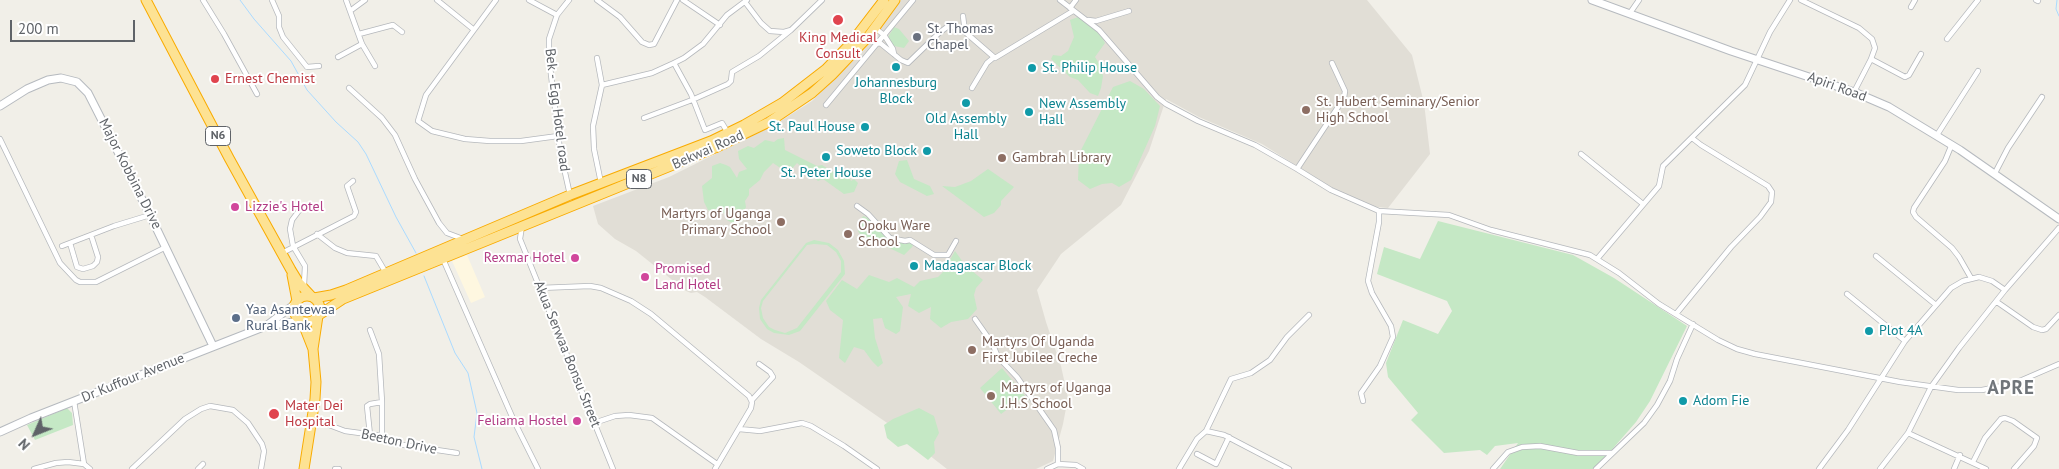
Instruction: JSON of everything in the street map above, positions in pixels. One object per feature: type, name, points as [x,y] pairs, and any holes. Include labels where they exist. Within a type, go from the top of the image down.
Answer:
[{"type":"highway","name":"Bekwai Road","points":[[344,294],[386,273],[570,195],[728,133],[782,103],[826,69],[851,43],[884,0]]},
{"type":"highway","name":"Bekwai Road","points":[[344,294],[442,258],[716,148],[769,122],[812,93],[850,57],[868,37],[895,0]]},
{"type":"highway","name":"N6","points":[[149,1],[292,272],[320,308],[314,346],[316,382],[313,419],[304,469]]},
{"type":"highway","points":[[612,179],[616,188]]},
{"type":"highway","name":"N6","points":[[292,272],[296,303],[295,315],[301,321],[314,346]]},
{"type":"highway","points":[[292,272],[311,290],[331,295]]},
{"type":"highway","points":[[314,346],[324,317],[344,294]]},
{"type":"highway","name":"N8","points":[[313,297],[344,294]]},
{"type":"highway","name":"N8","points":[[319,316],[344,294]]},
{"type":"highway","points":[[296,303],[301,297],[313,297]]},
{"type":"highway","points":[[301,321],[311,322],[319,316]]},
{"type":"street","points":[[203,0],[257,94]]},
{"type":"street","points":[[272,0],[283,37],[307,67],[319,66]]},
{"type":"street","points":[[346,0],[362,44],[375,66]]},
{"type":"street","points":[[350,11],[365,0]]},
{"type":"street","points":[[437,0],[473,29]]},
{"type":"street","points":[[496,0],[424,98],[418,118],[419,123],[432,131],[448,136],[481,141],[521,141],[558,136]]},
{"type":"street","points":[[529,0],[557,15]]},
{"type":"street","name":"Bek - Egg Hotel road","points":[[569,0],[557,15],[549,39],[548,58],[558,136],[570,195]]},
{"type":"street","points":[[597,0],[620,17],[642,42],[649,45],[654,44],[677,0]]},
{"type":"street","points":[[683,0],[720,25]]},
{"type":"street","points":[[644,118],[728,84],[731,81],[732,72],[759,56],[791,30],[822,0]]},
{"type":"street","points":[[826,105],[913,0]]},
{"type":"street","points":[[1060,0],[1099,30],[1157,97],[1166,104],[1198,121],[1255,145],[1331,190],[1379,211],[1449,215],[1491,230],[1574,249],[1597,259],[1659,304],[1718,340],[1737,349],[1782,360],[1931,387],[1982,390],[2022,380],[2059,364]]},
{"type":"street","points":[[972,88],[986,63],[993,58],[997,58],[1071,9],[1076,0]]},
{"type":"street","name":"Apiri Road","points":[[1592,0],[1758,60],[1854,92],[1889,107],[1952,144],[2059,219]]},
{"type":"street","points":[[1630,13],[1639,0]]},
{"type":"street","points":[[1597,259],[1658,186],[1663,166],[1745,85],[1770,32],[1790,0]]},
{"type":"street","points":[[1801,0],[1859,28],[1872,39],[1874,45],[1871,59],[1854,92]]},
{"type":"street","points":[[1911,7],[1915,0]]},
{"type":"street","points":[[1947,40],[1978,0]]},
{"type":"street","points":[[602,85],[652,73],[684,58],[702,44],[735,8],[746,1],[770,31],[784,32],[791,30]]},
{"type":"street","points":[[1087,20],[1096,21],[1129,11]]},
{"type":"street","points":[[963,16],[965,32]]},
{"type":"street","points":[[359,34],[393,25],[402,32]]},
{"type":"street","points":[[868,37],[876,44],[880,43],[901,60],[908,63],[947,27],[954,27],[965,32],[993,58]]},
{"type":"street","points":[[875,28],[884,35],[894,54]]},
{"type":"street","points":[[338,57],[362,44]]},
{"type":"street","points":[[1871,59],[1905,77],[1909,75],[1921,54]]},
{"type":"street","points":[[596,58],[602,85],[594,126],[594,149],[601,183]]},
{"type":"street","points":[[674,63],[705,130],[722,123],[728,133]]},
{"type":"street","points":[[1297,169],[1344,98],[1345,91],[1332,63]]},
{"type":"street","points":[[1937,135],[1978,71]]},
{"type":"street","name":"Major Kobbina Drive","points":[[1,103],[48,80],[62,78],[77,82],[92,98],[166,247],[212,346]]},
{"type":"street","points":[[349,88],[382,118],[392,130],[414,179],[439,223],[447,233],[466,240]]},
{"type":"street","points":[[1995,173],[2012,140],[2042,97]]},
{"type":"street","points":[[1676,314],[1731,247],[1760,217],[1771,202],[1772,192],[1768,186],[1692,138]]},
{"type":"street","points":[[0,139],[60,263],[76,280],[80,282],[96,282],[166,247]]},
{"type":"street","points":[[1952,144],[1945,161],[1913,212],[1916,217],[1952,248],[1971,278]]},
{"type":"street","points":[[1581,154],[1643,204]]},
{"type":"street","points":[[282,253],[354,216],[356,212],[347,186],[353,181]]},
{"type":"street","points":[[857,206],[868,214],[890,238],[910,240],[934,255],[948,255],[956,241]]},
{"type":"street","points":[[301,208],[292,220],[290,229],[294,246],[305,266],[304,285]]},
{"type":"street","points":[[1363,401],[1361,393],[1380,366],[1393,337],[1392,326],[1372,293],[1368,281],[1379,222],[1379,211]]},
{"type":"street","points":[[62,246],[114,226],[150,215]]},
{"type":"street","points":[[509,231],[520,238],[522,225]]},
{"type":"street","points":[[1880,469],[1908,433],[1931,387],[1959,348],[2005,290],[2059,228]]},
{"type":"street","points":[[317,234],[335,248],[347,253],[376,256],[386,273]]},
{"type":"street","points":[[70,243],[77,267],[83,269],[93,266],[97,262],[98,257],[91,235]]},
{"type":"street","name":"Akua Serwaa Bonsu Street","points":[[520,238],[613,469]]},
{"type":"street","points":[[1876,256],[1936,305]]},
{"type":"street","points":[[442,258],[482,351],[538,469]]},
{"type":"street","points":[[1828,469],[1820,467],[1848,430],[1905,341],[1951,288],[1971,278],[1979,278],[1992,281],[2005,290]]},
{"type":"street","points":[[540,288],[590,286],[601,288],[630,300],[651,314],[752,400]]},
{"type":"street","points":[[1846,294],[1905,341]]},
{"type":"street","points":[[1996,302],[2033,328],[2042,330],[2046,329],[2059,315]]},
{"type":"street","points":[[266,326],[296,303]]},
{"type":"street","points":[[1179,469],[1197,439],[1206,431],[1231,379],[1251,373],[1270,360],[1309,315]]},
{"type":"street","points":[[974,319],[992,343],[998,357],[1017,377],[1054,430],[1058,448],[1058,464]]},
{"type":"street","points":[[266,326],[301,321]]},
{"type":"street","points":[[1596,469],[1644,423],[1664,395],[1693,324]]},
{"type":"street","name":"Dr Kuffour Avenue","points":[[0,432],[266,326]]},
{"type":"street","points":[[370,330],[379,354],[382,436]]},
{"type":"street","points":[[714,469],[752,408],[752,400],[773,377],[770,372],[759,364]]},
{"type":"street","points":[[74,401],[84,464]]},
{"type":"street","points":[[370,435],[367,406],[382,402]]},
{"type":"street","points":[[132,469],[185,419],[210,406],[233,410],[254,431],[264,451],[261,469]]},
{"type":"street","points":[[594,422],[615,416],[629,415],[652,418],[718,464]]},
{"type":"street","points":[[1973,462],[1985,438],[2001,419],[2006,418],[2036,438],[2034,446],[2014,469]]},
{"type":"street","name":"Beeton Drive","points":[[313,419],[343,430],[382,436],[397,444],[457,453]]},
{"type":"street","points":[[739,429],[760,431],[802,422],[824,433],[877,469]]},
{"type":"street","points":[[1206,431],[1229,437],[1289,469]]},
{"type":"street","points":[[1908,433],[1960,455],[1986,469]]},
{"type":"street","points":[[1197,454],[1216,464],[1229,437]]},
{"type":"street","points":[[1493,469],[1508,452],[1522,447],[1540,446],[1578,452],[1612,453]]},
{"type":"street","points":[[1954,469],[1960,455]]},
{"type":"street","points":[[34,469],[56,463],[84,464],[90,469]]},
{"type":"street","points":[[865,469],[869,463]]},
{"type":"street","points":[[198,469],[203,464]]},
{"type":"street","points":[[1047,469],[1058,464],[1076,465],[1084,469]]},
{"type":"shaded area","name":"Opoku Ware School","points":[[901,0],[1367,0],[1412,55],[1424,103],[1430,154],[1388,208],[1368,206],[1329,186],[1262,144],[1199,117],[1166,99],[1149,151],[1121,205],[1061,254],[1037,290],[1061,366],[1068,398],[1053,461],[1036,469],[947,469],[893,427],[799,362],[761,339],[705,297],[697,292],[691,293],[686,291],[636,251],[615,239],[598,224],[593,206],[669,177],[776,124],[812,101],[864,50]]},
{"type":"shaded area","points":[[467,255],[485,297],[471,303],[452,261]]},
{"type":"green space","points":[[1078,17],[1100,34],[1105,43],[1095,57],[1100,65],[1103,76],[1098,96],[1090,93],[1078,80],[1070,77],[1051,59],[1053,55],[1061,56],[1068,51],[1074,37],[1070,20]]},
{"type":"green space","points":[[894,27],[899,29],[909,41],[904,48],[894,46],[887,39]]},
{"type":"green space","points":[[1130,81],[1144,89],[1160,106],[1155,126],[1131,180],[1119,187],[1112,183],[1102,184],[1090,189],[1078,180],[1079,154],[1113,87]]},
{"type":"green space","points":[[784,138],[785,150],[817,166],[822,165],[835,173],[847,168],[851,181],[854,179],[858,183],[854,192],[844,194],[823,179],[818,181],[797,163],[788,173],[773,163],[764,172],[760,180],[749,189],[749,195],[745,201],[746,207],[734,224],[727,220],[724,213],[716,210],[713,213],[708,210],[704,202],[702,186],[712,178],[712,166],[720,163],[726,165],[730,167],[737,178],[739,172],[747,169],[739,159],[738,151],[748,146],[754,148],[765,140],[774,142]]},
{"type":"green space","points":[[907,160],[914,179],[930,186],[934,194],[927,196],[900,182],[895,174],[899,161]]},
{"type":"green space","points":[[988,169],[1014,187],[1001,201],[1001,205],[994,213],[984,217],[942,186],[955,187],[971,181]]},
{"type":"green space","points":[[863,216],[871,219],[887,238],[910,242],[913,246],[904,255],[860,234],[858,231]]},
{"type":"green space","points":[[1438,221],[1573,255],[1614,278],[1687,326],[1650,401],[1636,422],[1595,469],[1500,469],[1518,443],[1495,446],[1487,455],[1480,450],[1444,453],[1411,420],[1418,413],[1388,377],[1386,363],[1403,320],[1438,334],[1452,311],[1447,301],[1377,274],[1384,247],[1420,259]]},
{"type":"green space","points":[[814,240],[829,243],[838,250],[844,261],[845,274],[800,331],[789,335],[774,333],[767,329],[760,319],[759,308],[761,300],[806,243]],"holes":[[[807,245],[827,245],[836,252],[841,261],[841,272],[797,328],[785,333],[769,327],[763,318],[761,308],[763,301]]]},
{"type":"green space","points":[[955,251],[965,265],[983,280],[976,288],[974,295],[977,309],[968,319],[951,322],[941,328],[930,319],[931,307],[919,313],[908,306],[911,294],[896,297],[903,307],[900,331],[896,334],[885,328],[882,318],[873,319],[875,338],[883,363],[878,367],[864,350],[854,347],[845,363],[839,358],[843,320],[830,310],[826,301],[842,280],[857,289],[869,275],[889,282],[897,278],[914,287],[920,281],[938,277]]},
{"type":"green space","points":[[1002,368],[1025,396],[1001,414],[980,388]]},
{"type":"green space","points":[[67,408],[72,413],[73,425],[35,440],[27,425]]},
{"type":"green space","points":[[919,408],[934,416],[939,433],[934,442],[935,453],[928,460],[907,444],[898,447],[887,438],[884,425]]},
{"type":"waterway","points":[[240,0],[291,61],[307,90],[336,122],[358,142],[366,154],[396,217],[416,253]]},
{"type":"waterway","points":[[2057,0],[2056,9],[2059,16]]},
{"type":"waterway","points":[[424,276],[455,353],[468,373],[477,413],[474,437],[482,469]]},
{"type":"place","name":"King Medical Consult","points":[[838,20]]},
{"type":"place","name":"St. Thomas Chapel","points":[[917,37]]},
{"type":"place","name":"Johannesburg Block","points":[[896,67]]},
{"type":"place","name":"St. Philip House","points":[[1032,68]]},
{"type":"place","name":"Ernest Chemist","points":[[215,79]]},
{"type":"place","name":"Old Assembly Hall","points":[[966,103]]},
{"type":"place","name":"St. Hubert Seminary/Senior High School","points":[[1306,110]]},
{"type":"place","name":"New Assembly Hall","points":[[1029,112]]},
{"type":"place","name":"St. Paul House","points":[[865,127]]},
{"type":"place","name":"Soweto Block","points":[[927,151]]},
{"type":"place","name":"St. Peter House","points":[[826,157]]},
{"type":"place","name":"Gambrah Library","points":[[1002,158]]},
{"type":"place","name":"Lizzie's Hotel","points":[[235,207]]},
{"type":"place","name":"Martyrs of Uganga Primary School","points":[[781,222]]},
{"type":"place","name":"Opoku Ware School","points":[[848,234]]},
{"type":"place","name":"Rexmar Hotel","points":[[575,258]]},
{"type":"place","name":"Madagascar Block","points":[[914,266]]},
{"type":"place","name":"Promised Land Hotel","points":[[645,277]]},
{"type":"place","name":"Yaa Asantewaa Rural Bank","points":[[236,318]]},
{"type":"place","name":"Plot 4A","points":[[1869,331]]},
{"type":"place","name":"Martyrs Of Uganda First Jubilee Creche","points":[[972,350]]},
{"type":"place","name":"Martyrs of Uganga J.H.S School","points":[[991,396]]},
{"type":"place","name":"Adom Fie","points":[[1683,401]]},
{"type":"place","name":"Mater Dei Hospital","points":[[274,414]]},
{"type":"place","name":"Feliama Hostel","points":[[577,421]]},
{"type":"district","name":"APRE","points":[[2011,389]]}]
